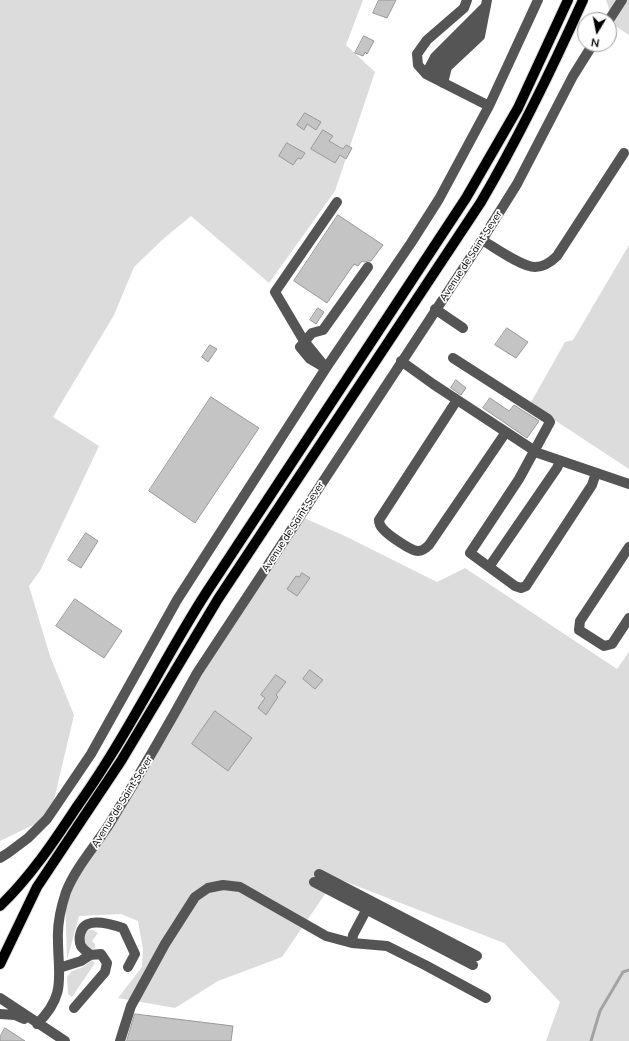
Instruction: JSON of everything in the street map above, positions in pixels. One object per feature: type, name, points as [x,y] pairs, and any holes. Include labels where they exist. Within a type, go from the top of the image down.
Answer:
[{"type":"main road","points":[[0,906],[41,860],[111,756],[185,625],[466,198],[518,108],[568,0]]},
{"type":"main road","points":[[0,964],[37,887],[121,761],[218,599],[481,202],[535,103],[583,0]]},
{"type":"street","points":[[467,0],[464,8],[427,40],[417,54],[418,65],[426,74],[490,106]]},
{"type":"street","points":[[0,858],[28,838],[47,819],[88,760],[177,600],[326,368],[439,199],[490,106],[538,0]]},
{"type":"street","points":[[614,12],[622,0]]},
{"type":"street","points":[[426,74],[435,57],[486,3]]},
{"type":"street","points":[[443,82],[447,67],[480,36],[486,3]]},
{"type":"street","name":"Avenue de Saint-Sever","points":[[37,1024],[46,1015],[56,999],[60,980],[58,926],[63,903],[75,875],[117,811],[160,740],[197,673],[435,309],[482,240],[517,184],[573,76],[588,52]]},
{"type":"street","points":[[482,240],[523,264],[535,267],[548,264],[557,256],[624,153]]},
{"type":"street","points":[[326,368],[304,341],[275,292],[337,202]]},
{"type":"street","points":[[304,341],[312,333],[324,330],[368,267]]},
{"type":"street","points":[[435,309],[463,328]]},
{"type":"street","points":[[453,358],[548,419],[550,422],[519,479],[470,553],[515,586],[520,588],[526,586],[592,485],[596,473]]},
{"type":"street","points":[[401,361],[433,384],[534,450],[560,461],[629,484]]},
{"type":"street","points":[[457,400],[379,520],[379,525],[383,530],[411,550],[423,550],[430,545],[506,432]]},
{"type":"street","points":[[490,567],[557,468],[560,461]]},
{"type":"street","points":[[629,547],[580,620],[578,630],[604,646],[612,644],[629,618]]},
{"type":"street","points":[[316,878],[475,960]]},
{"type":"street","points":[[120,1041],[131,1006],[165,944],[195,898],[208,888],[223,885],[240,887],[326,936],[352,943],[387,946],[486,998]]},
{"type":"street","points":[[352,943],[353,935],[369,905]]},
{"type":"street","points":[[90,955],[82,946],[79,938],[82,928],[88,924],[108,923],[123,928],[135,954],[128,968]]},
{"type":"street","points":[[59,968],[81,961],[90,955],[101,954],[107,963],[105,972],[74,1008]]},
{"type":"street","points":[[0,998],[37,1024],[65,1041]]},
{"type":"street","points":[[0,1014],[14,1015],[37,1024]]},
{"type":"shaded area","points":[[0,0],[363,0],[346,45],[375,72],[335,191],[269,283],[191,216],[162,240],[134,267],[114,315],[53,417],[99,446],[40,571],[29,586],[50,656],[74,715],[50,817],[0,841]]},
{"type":"shaded area","points":[[606,0],[629,0],[629,35],[617,27],[617,12],[610,12]]},
{"type":"shaded area","points":[[629,245],[629,469],[530,404],[565,342],[573,340]]},
{"type":"shaded area","points":[[304,518],[347,537],[437,582],[465,568],[617,669],[629,652],[629,1041],[546,1041],[560,1002],[504,943],[336,878],[282,957],[218,981],[175,1008],[118,998],[142,967],[143,950],[138,921],[121,914],[79,916],[67,960],[65,895],[190,692]]},
{"type":"shaded area","points":[[93,930],[98,933],[92,941],[95,944],[95,948],[90,950],[85,946],[84,940],[86,932]]},
{"type":"shaded area","points":[[92,960],[95,963],[72,997],[68,994],[67,977],[72,971],[83,967]]},
{"type":"building","points":[[379,0],[396,0],[387,18],[373,13]]},
{"type":"building","points":[[364,36],[374,41],[367,54],[365,52],[363,56],[355,53]]},
{"type":"building","points":[[305,113],[321,122],[316,130],[307,124],[304,130],[297,125]]},
{"type":"building","points":[[323,130],[333,136],[329,141],[343,149],[346,145],[352,148],[346,159],[340,155],[335,163],[311,149]]},
{"type":"building","points":[[287,143],[305,153],[301,159],[298,158],[293,165],[279,156]]},
{"type":"building","points":[[338,215],[383,245],[371,261],[362,261],[358,266],[354,264],[327,303],[294,281]]},
{"type":"building","points":[[318,308],[324,312],[316,324],[310,320]]},
{"type":"building","points":[[507,328],[528,342],[516,358],[495,345]]},
{"type":"building","points":[[210,345],[217,349],[208,362],[202,357]]},
{"type":"building","points":[[456,380],[466,388],[461,395],[451,388]]},
{"type":"building","points":[[211,397],[259,428],[195,523],[149,491]]},
{"type":"building","points":[[490,398],[509,411],[514,405],[539,421],[527,438],[483,408]]},
{"type":"building","points":[[86,533],[98,541],[81,568],[68,560]]},
{"type":"building","points":[[302,573],[310,578],[297,596],[287,589],[296,576],[299,577]]},
{"type":"building","points":[[75,599],[122,631],[104,658],[56,626]]},
{"type":"building","points":[[310,670],[323,680],[315,689],[303,679]]},
{"type":"building","points":[[276,675],[286,682],[276,695],[278,697],[266,715],[258,708],[265,698],[261,695]]},
{"type":"building","points":[[215,711],[252,738],[228,771],[192,744]]},
{"type":"building","points":[[135,1014],[233,1026],[231,1041],[127,1041]]},
{"type":"building","points":[[5,1028],[25,1041],[0,1041],[0,1037]]},
{"type":"waterway","points":[[591,1041],[600,1011],[623,972],[629,970]]}]
